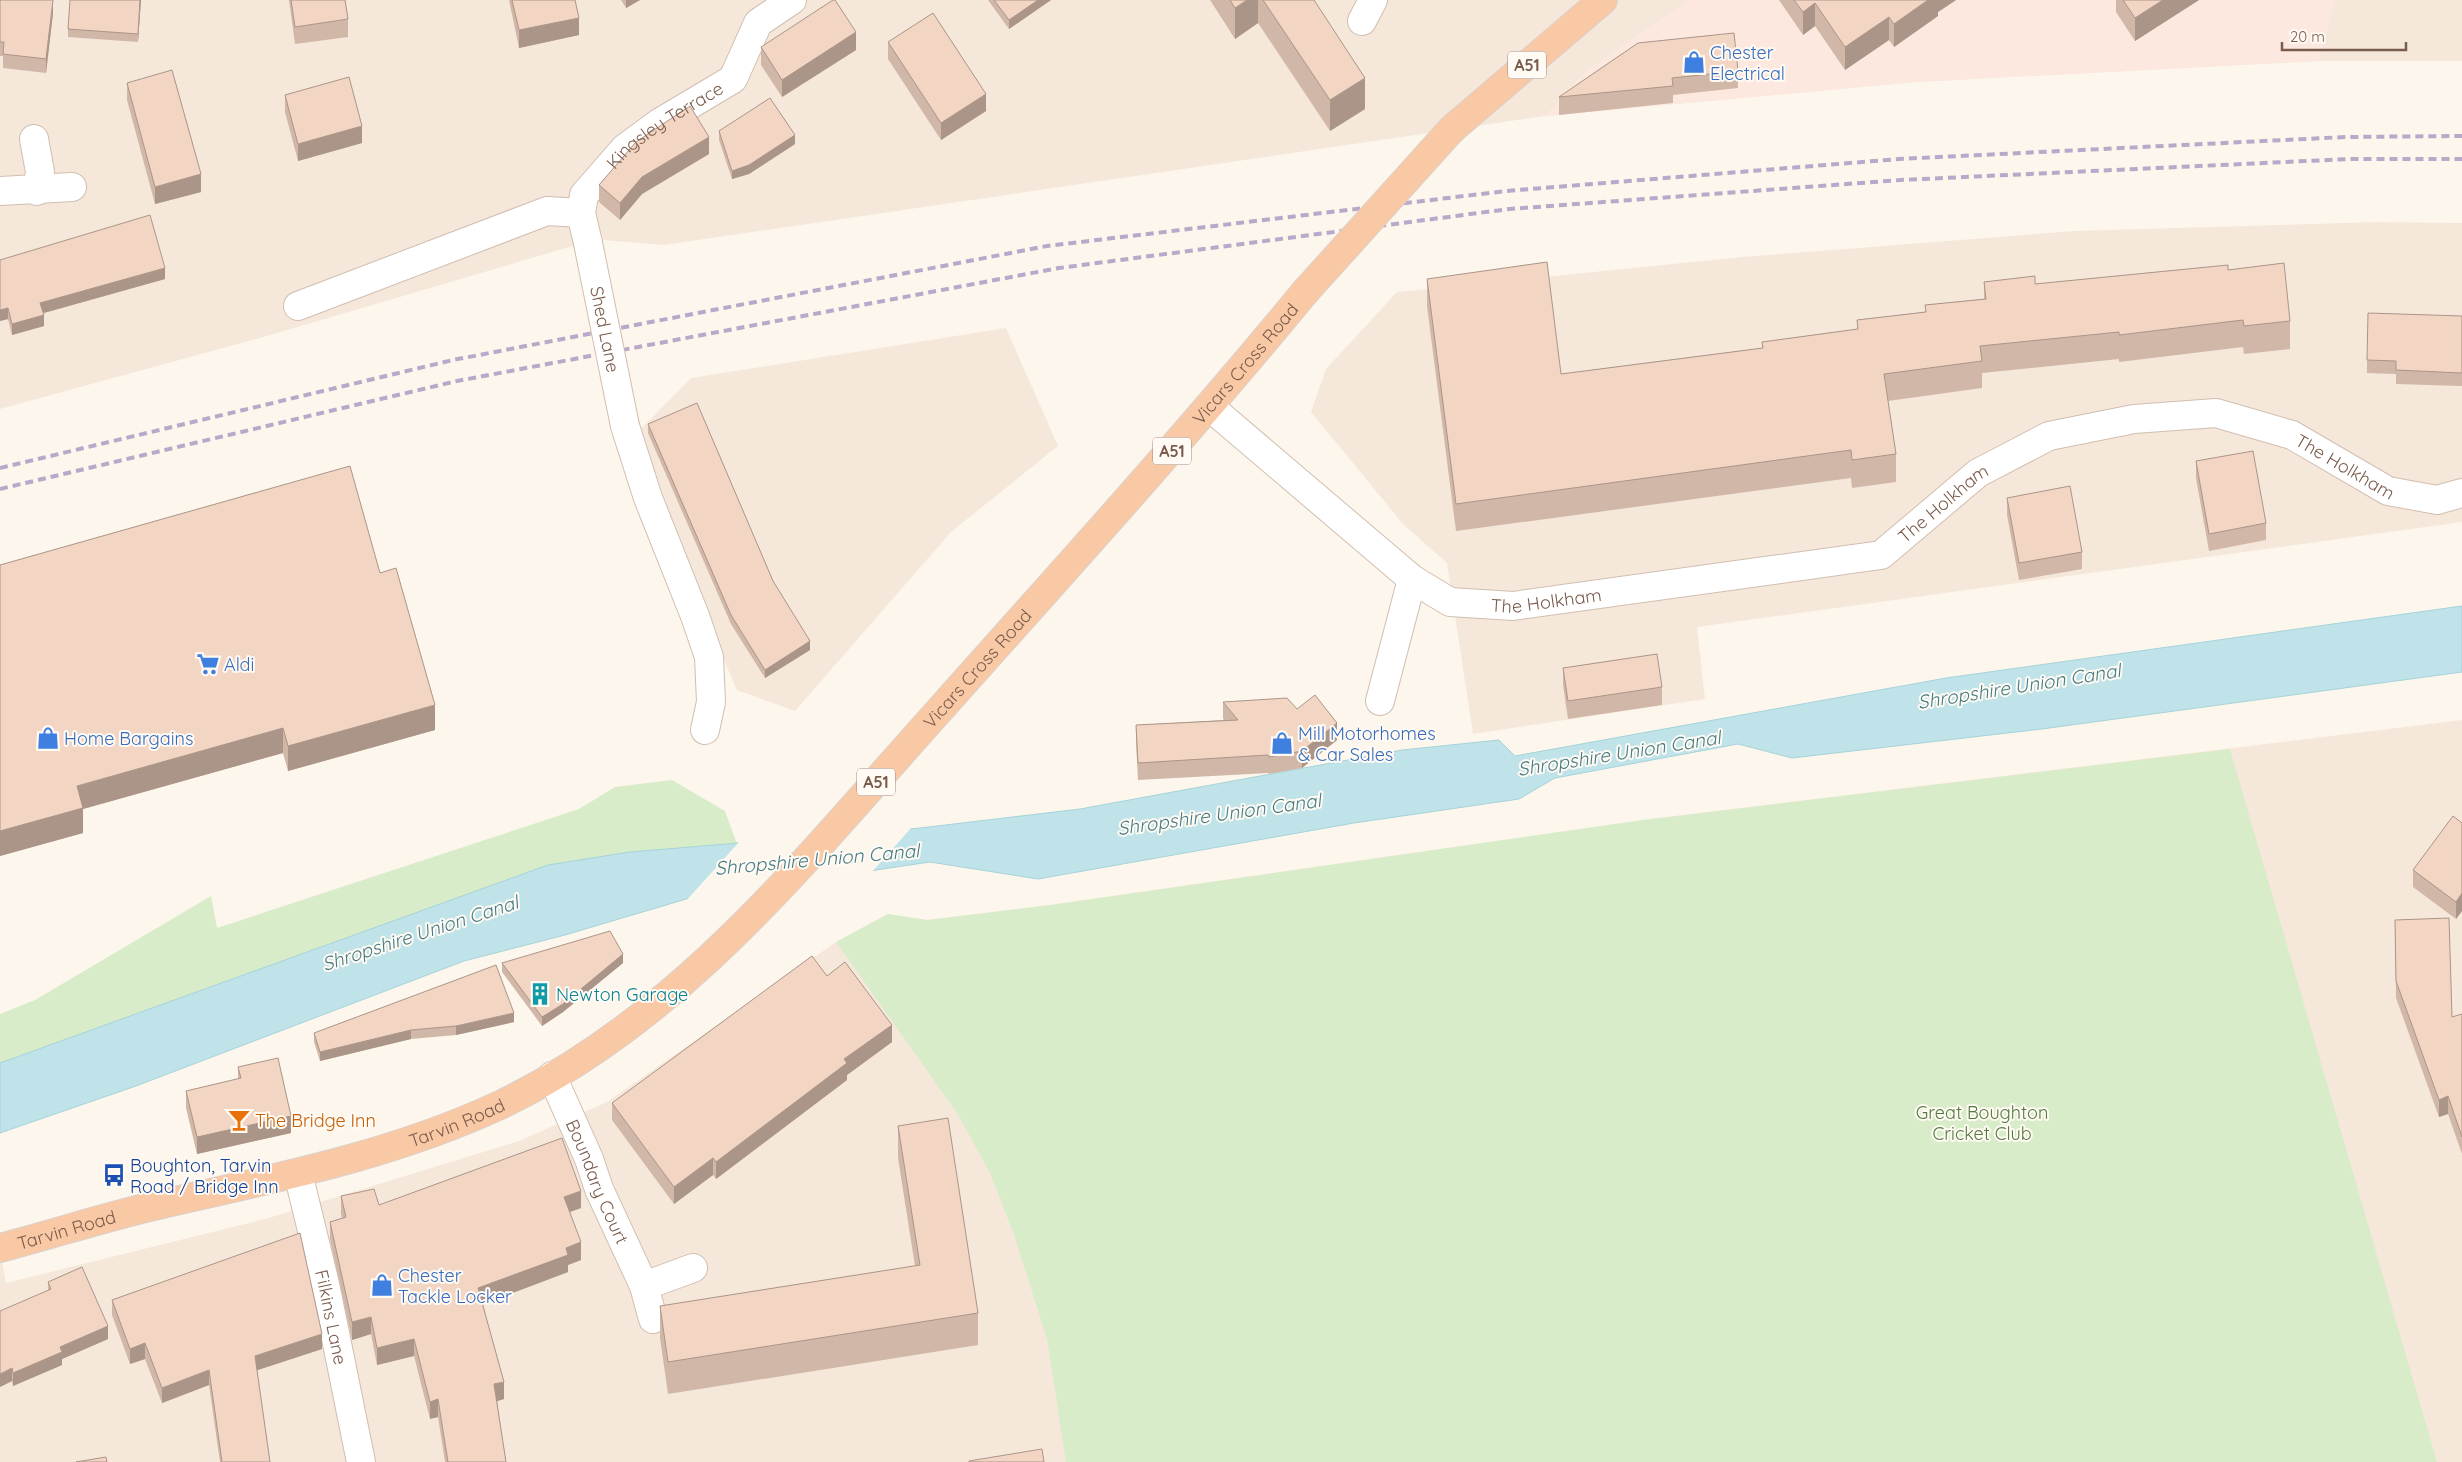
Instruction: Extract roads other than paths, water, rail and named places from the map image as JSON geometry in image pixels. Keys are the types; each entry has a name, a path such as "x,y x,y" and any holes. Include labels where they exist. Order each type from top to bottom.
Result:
{"highway":[{"name":"Vicars Cross Road","path":"827,836 1210,407 1305,292 1452,129 1603,0"},
{"name":"Tarvin Road","path":"0,1248 156,1205 298,1173 400,1144 499,1105 552,1076 612,1037 678,988 728,942 827,836"}],"street":[{"name":"Kingsley Terrace","path":"581,213 584,195 624,148 659,123 733,79 758,23 792,0"},
{"path":"34,139 40,172 37,191"},
{"path":"0,191 37,191 72,187"},
{"path":"298,306 547,211 581,213"},
{"name":"Shed Lane","path":"581,213 625,426 648,498 696,616 709,658 710,702 705,730"},
{"name":"The Holkham","path":"1210,407 1412,580 1450,602 1513,606 1881,555 1978,473 2050,436 2134,418 2216,413 2292,435 2388,491 2437,500 2462,493"},
{"path":"1380,701 1412,580"},
{"name":"Boundary Court","path":"552,1076 586,1152 599,1189 644,1286 653,1319"},
{"name":"Filkins Lane","path":"298,1173 325,1284 360,1462"},
{"path":"644,1286 693,1268"}],"water":[{"name":"Shropshire Union Canal","path":"2462,606 2462,672 2042,729 1792,758 1738,744 1555,778 1519,799 1354,823 1038,879 930,862 693,897 565,935 464,961 136,1086 0,1133 0,1063 548,865 630,852 920,828 1080,809 1402,750 1499,740 1515,756 1946,678"}],"railway":[{"path":"0,468 453,360 1047,246 1506,191 1899,159 2345,137 2462,136"},
{"path":"0,489 457,381 1059,268 1509,209 1901,180 2349,159 2462,159"}],"place":[{"name":"Chester Electrical","path":"1694,62"},
{"name":"Aldi","path":"208,664"},
{"name":"Home Bargains","path":"48,738"},
{"name":"Mill Motorhomes & Car Sales","path":"1282,743"},
{"name":"Newton Garage","path":"540,994"},
{"name":"The Bridge Inn","path":"239,1120"},
{"name":"Boughton, Tarvin Road / Bridge Inn","path":"114,1175"},
{"name":"Chester Tackle Locker","path":"382,1285"}],"park label":[{"name":"Great Boughton Cricket Club","path":"1982,1122"}]}
